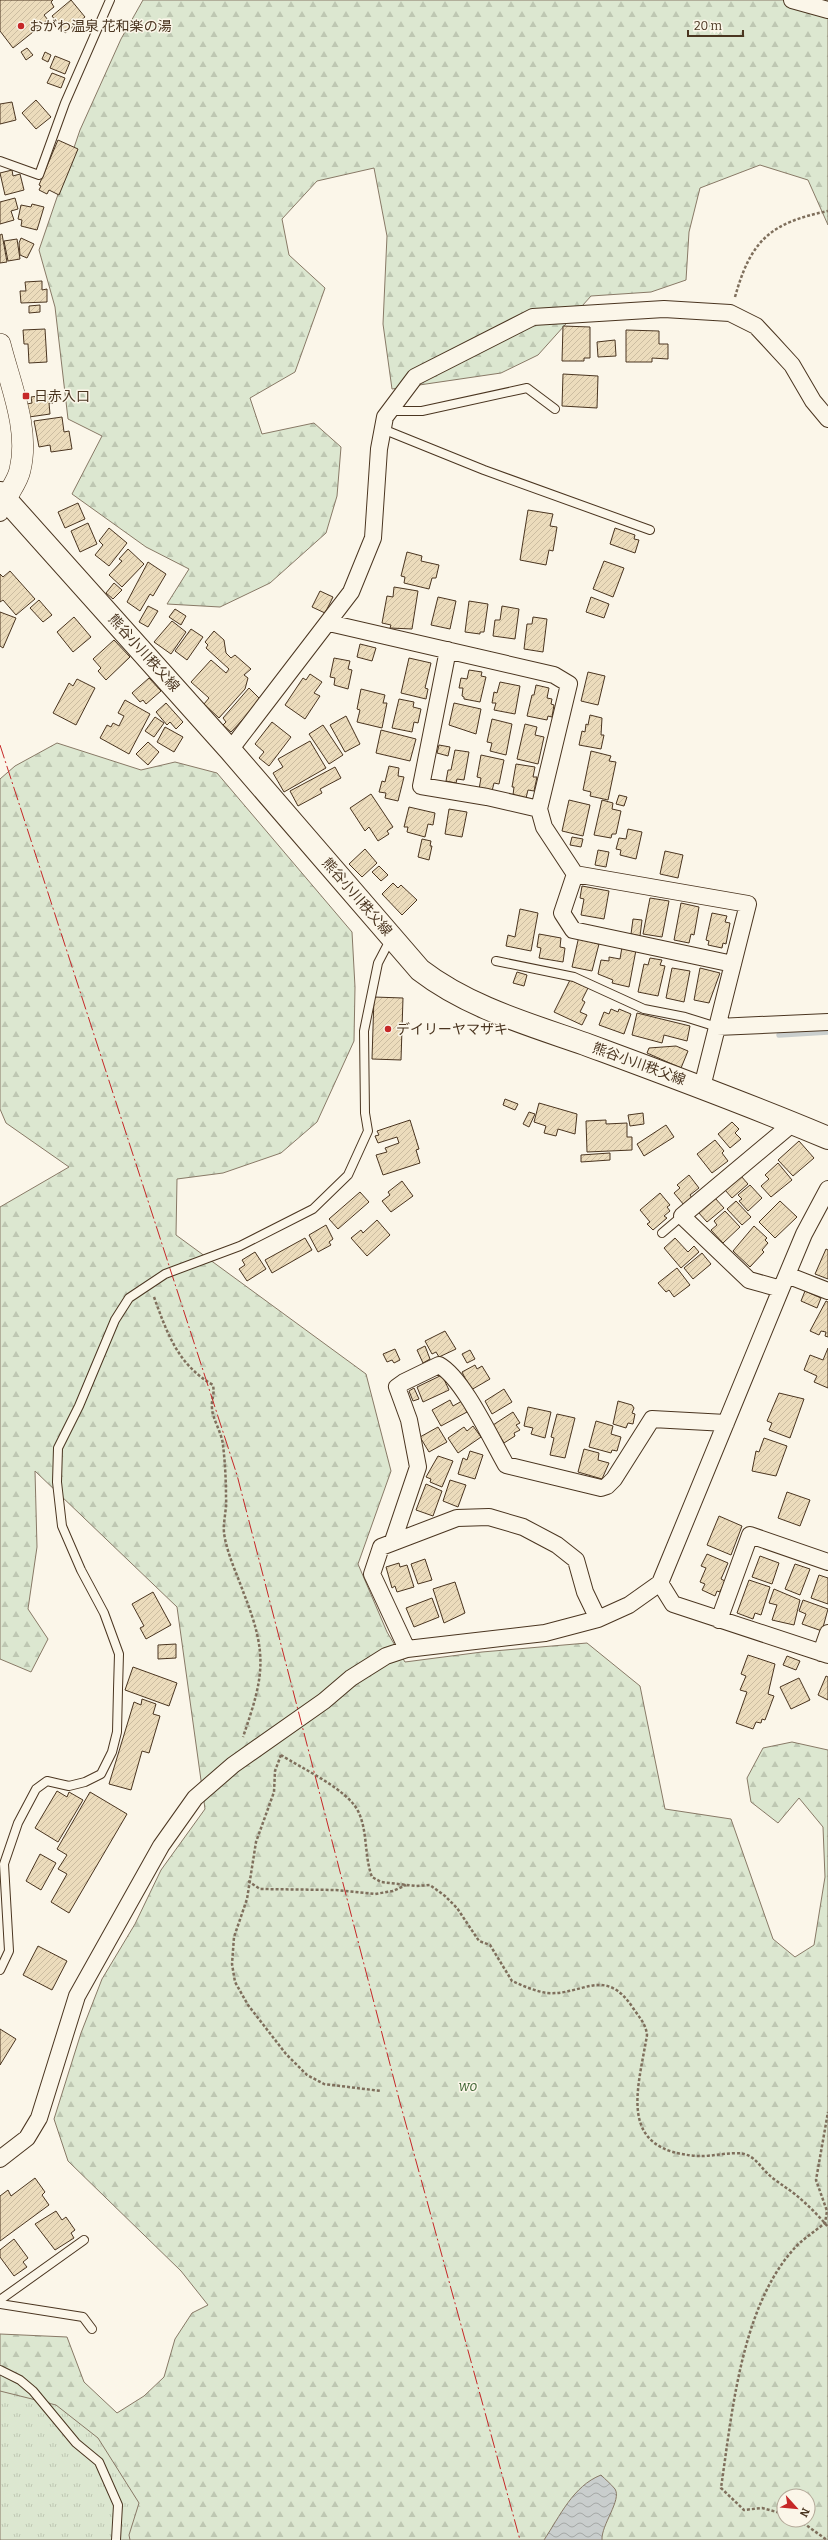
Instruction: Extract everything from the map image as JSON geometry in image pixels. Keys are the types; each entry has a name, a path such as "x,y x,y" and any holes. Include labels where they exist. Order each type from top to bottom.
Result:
{"main road":[{"name":"熊谷小川秩父線","path":"2,501 230,750 420,970 458,996 702,1087 828,1138"}],"street":[{"path":"792,0 828,10"},
{"path":"230,750 329,623 351,592 373,538 379,449 388,411 415,377 533,317 664,309 730,313 756,326 770,341 792,366 813,402 828,419"},
{"path":"0,344 21,425 24,446 20,472 2,501"},
{"path":"329,623 554,675 568,684 539,809 544,827 575,874 748,904 702,1087"},
{"path":"448,650 420,786 487,797 539,809"},
{"path":"575,874 562,913 573,930 733,964"},
{"path":"717,1027 828,1022"},
{"path":"793,1123 682,1216 749,1280 784,1282 828,1291"},
{"path":"0,2159 27,2138 39,2118 44,2095 77,1996 161,1846 196,1798 233,1765 324,1701 351,1678 386,1656 407,1649 545,1633 598,1619 629,1605 660,1583 804,1234 828,1189"},
{"path":"393,1541 418,1467 409,1420 397,1387 439,1365 448,1370 462,1388 506,1465 601,1488 608,1486 614,1479 652,1419 726,1423"},
{"path":"407,1649 372,1574 381,1547 393,1541 457,1518 489,1517 523,1527 557,1545 576,1560 585,1592 598,1619"},
{"path":"719,1620 750,1535 828,1562"},
{"path":"660,1583 673,1604 824,1654 828,1633"}],"lane":[{"path":"0,161 38,175 65,103 110,0"},
{"path":"388,411 422,411 527,388 555,409"},
{"path":"384,430 484,470 650,530"},
{"path":"0,1970 9,1951 4,1864 18,1823 36,1789 47,1781 69,1786 85,1782 101,1774 112,1752 117,1732 119,1654 104,1613 81,1570 62,1526 57,1482 58,1448 79,1406 115,1320 129,1298 149,1283 165,1274 240,1246 313,1209 348,1175 368,1131 365,1113 364,1031 378,963 392,937"},
{"path":"496,961 574,977 644,1009 685,1017 717,1027"},
{"path":"662,1232 682,1216"},
{"path":"0,2300 84,2240"},
{"path":"0,2304 83,2317 92,2329"},
{"path":"0,2370 20,2380 33,2391 76,2443 99,2462 118,2504 116,2540"}],"path":[{"path":"730,313 738,285 754,247 775,229 806,216 828,211"},
{"path":"149,1283 175,1350 196,1375 213,1385 215,1395 211,1409 220,1429 223,1444 226,1497 224,1533 229,1554 256,1625 261,1649 262,1667 252,1716 233,1765"},
{"path":"284,1751 280,1755 274,1771 274,1792 256,1842 248,1881 247,1899 234,1937 232,1964 236,1982 248,2005 286,2054 307,2075 324,2084 381,2091"},
{"path":"280,1755 343,1795 358,1810 365,1838 366,1862 372,1877 381,1882 430,1885 445,1896 457,1908 479,1941 490,1945 512,1981 547,1993 603,1984 616,1991 630,2003 646,2028 647,2035 637,2096 637,2118 642,2130 663,2147 683,2154 711,2156 742,2154 754,2159 767,2173 797,2196 828,2227"},
{"path":"248,1881 260,1889 336,1890 375,1894 393,1891 406,1884"},
{"path":"776,2512 762,2508 744,2510 721,2488 734,2406 759,2305 792,2250 825,2223 827,2211 816,2180 828,2112"},
{"path":"810,2528 827,2540"}],"green space":[{"path":"143,0 828,0 828,225 808,180 760,165 700,188 689,232 686,280 651,292 591,296 538,355 501,373 392,389 383,324 387,236 374,168 317,181 282,219 289,255 325,288 295,372 250,398 262,434 314,423 341,447 337,496 326,533 270,583 220,607 167,604 189,569 146,547 72,494 102,436 68,419 55,307 39,250 80,130 121,39"},
{"name":"wo","path":"57,743 141,770 175,762 217,773 352,932 355,987 354,1041 317,1122 281,1153 223,1173 177,1179 176,1235 366,1374 391,1471 358,1564 387,1632 405,1662 482,1652 587,1643 640,1686 665,1809 731,1819 773,1939 795,1957 814,1945 825,1877 823,1827 799,1798 778,1823 751,1802 747,1778 763,1748 792,1742 828,1750 828,2540 130,2540 129,2535 139,2503 98,2438 56,2405 0,2391 0,2334 67,2337 84,2382 117,2413 144,2396 164,2377 175,2339 192,2313 208,2305 181,2271 68,2161 54,2119 81,2033 102,1979 135,1924 161,1870 205,1809 177,1607 35,1471 37,1547 28,1609 48,1639 31,1672 0,1659 0,1207 69,1167 6,1123 0,1109 0,779 15,766"},
{"path":"0,2349 131,2435 196,2540 0,2540"}],"water":[{"path":"601,2475 615,2489 616,2494 616,2500 605,2527 602,2540 544,2540 575,2494 591,2480"}],"building":[{"name":"おがわ温泉 花和楽の湯","path":"0,0 53,0 51,2 54,7 44,15 48,20 13,48 0,31"},
{"path":"71,0 85,17 65,33 52,16"},
{"path":"27,48 33,55 26,60 21,52"},
{"path":"45,52 51,55 48,62 42,59"},
{"path":"55,56 70,62 65,74 50,68"},
{"path":"52,73 65,78 61,88 47,83"},
{"path":"36,100 51,117 36,129 22,113"},
{"path":"12,102 16,120 0,124 0,104"},
{"path":"58,140 78,149 59,195 49,190 47,194 39,190 41,186 39,185"},
{"path":"12,170 13,176 20,174 24,190 5,195 0,173"},
{"path":"15,198 18,209 11,211 14,220 0,224 0,202"},
{"path":"32,204 44,207 37,230 21,226 22,220 18,219 21,205 31,207"},
{"path":"2,234 7,262 0,263 0,235"},
{"path":"21,238 34,244 27,258 20,255 19,243"},
{"path":"17,239 20,259 8,261 4,241"},
{"path":"42,281 42,290 47,289 47,302 21,303 20,291 26,291 25,282"},
{"path":"40,305 40,312 29,313 29,306"},
{"path":"563,326 590,327 590,358 584,358 584,361 562,361"},
{"path":"45,329 47,362 29,363 28,344 24,344 23,330"},
{"path":"626,330 659,331 659,344 668,344 668,359 652,358 652,362 626,362"},
{"path":"615,340 616,356 598,357 597,342"},
{"path":"563,374 598,376 597,408 562,406"},
{"path":"52,394 53,403 49,403 50,414 29,417 27,404 32,403 31,397"},
{"path":"62,417 64,432 69,431 72,449 51,452 50,445 39,447 34,421"},
{"path":"78,503 85,519 65,528 58,512"},
{"path":"528,510 553,514 550,526 557,527 553,551 549,550 546,565 520,560"},
{"path":"88,523 97,544 80,552 71,531"},
{"path":"109,528 127,543 109,566 95,555 103,545 99,541"},
{"path":"615,528 635,535 634,539 639,540 635,553 610,544"},
{"path":"128,549 144,564 122,587 109,575 122,561 119,559"},
{"path":"407,552 422,556 421,561 439,565 436,578 432,578 429,589 404,583 405,577 401,576"},
{"path":"604,561 624,568 613,597 593,589"},
{"path":"148,562 166,574 153,596 150,594 140,611 127,602"},
{"path":"10,571 35,599 16,615 3,600 0,602 0,574 3,577"},
{"path":"114,583 122,590 113,599 106,593"},
{"path":"394,587 418,591 412,629 390,628 391,625 382,623 387,596 393,597"},
{"path":"320,591 333,597 325,613 312,607"},
{"path":"438,597 456,601 450,629 431,625"},
{"path":"591,597 609,604 604,618 586,612"},
{"path":"39,600 52,615 43,622 30,608"},
{"path":"469,601 488,604 484,632 480,632 480,634 465,632"},
{"path":"148,606 158,611 148,627 139,622"},
{"path":"502,606 519,609 515,639 493,636 495,620 500,620"},
{"path":"175,609 186,616 181,625 169,617"},
{"path":"0,612 16,618 3,648 0,646"},
{"path":"74,617 91,637 73,652 57,632"},
{"path":"533,617 547,619 543,652 524,649 527,624 532,624"},
{"path":"172,621 186,632 171,654 154,642"},
{"path":"191,629 203,637 187,660 175,651"},
{"path":"214,631 224,640 226,653 231,658 235,655 251,669 244,675 248,678 245,689 219,718 204,704 209,698 191,682 211,660 226,673 229,669 206,648 208,645 205,642"},
{"path":"114,640 130,657 106,680 98,671 101,668 93,659"},
{"path":"360,644 376,648 372,661 357,657"},
{"path":"334,658 350,661 348,669 352,670 348,689 334,685 335,678 330,677"},
{"path":"409,658 431,663 425,688 428,689 426,699 401,693"},
{"path":"469,670 482,672 481,676 486,677 480,702 464,699 462,696 463,688 459,688 461,678 467,679"},
{"path":"588,672 605,676 598,705 581,701"},
{"path":"310,674 322,682 314,693 320,696 305,719 285,705 303,678 306,680"},
{"path":"149,678 161,691 146,704 143,700 140,702 132,693"},
{"path":"77,679 95,688 76,725 53,713 69,683 73,686"},
{"path":"500,682 520,686 515,714 494,710 496,703 492,703 494,692 497,693"},
{"path":"536,685 549,688 547,698 552,699 551,704 554,705 552,717 548,716 547,720 527,716"},
{"path":"249,688 261,700 231,732 223,725 226,722 223,718"},
{"path":"361,689 385,695 383,703 387,703 382,728 357,722 360,710 357,709"},
{"path":"399,699 414,702 413,707 421,709 418,723 414,722 412,732 392,728"},
{"path":"125,700 150,714 129,754 100,738 107,725 111,727 113,723 119,726 124,716 118,713"},
{"path":"166,703 183,722 176,729 170,722 167,725 156,712"},
{"path":"454,703 481,709 476,734 449,725"},
{"path":"590,715 602,718 601,735 604,735 601,749 579,745 582,731 585,732 586,724 588,725"},
{"path":"346,716 360,744 345,752 330,725"},
{"path":"155,717 164,723 154,737 145,731"},
{"path":"492,719 512,724 506,755 490,751 492,743 487,742"},
{"path":"272,722 291,737 269,766 259,758 264,752 255,744"},
{"path":"525,724 537,727 535,735 544,737 538,764 517,759"},
{"path":"323,725 343,755 329,764 309,734"},
{"path":"165,727 183,737 174,752 157,742"},
{"path":"381,730 416,739 410,761 376,753"},
{"path":"310,741 326,768 284,792 273,773 283,767 278,759"},
{"path":"148,742 159,752 148,765 136,754"},
{"path":"439,745 450,747 448,756 437,753"},
{"path":"455,750 469,752 464,780 457,779 456,783 446,781 448,770 451,770"},
{"path":"591,751 611,756 609,761 616,762 608,800 590,796 591,792 583,790"},
{"path":"481,755 504,760 499,784 494,783 492,791 479,789 481,778 477,777"},
{"path":"516,764 535,767 533,777 537,777 534,791 528,790 526,798 513,795 514,787 512,787"},
{"path":"389,766 399,768 398,776 404,777 398,801 385,798 386,793 379,792 382,781 385,782"},
{"path":"335,767 341,778 320,789 322,793 298,806 290,791"},
{"path":"371,794 393,827 387,831 389,834 378,841 369,827 365,831 350,808"},
{"path":"619,795 627,797 624,806 616,804"},
{"path":"569,800 590,805 583,836 562,831"},
{"path":"602,800 613,803 612,809 621,811 616,834 612,834 611,838 594,835"},
{"path":"409,807 435,813 433,825 428,824 425,837 407,832 408,827 404,827"},
{"path":"449,809 467,812 462,837 445,834"},
{"path":"628,829 642,832 636,859 620,855 621,850 616,849 619,838 626,839"},
{"path":"572,837 583,839 581,847 570,845"},
{"path":"422,839 431,841 430,846 432,846 429,860 418,857"},
{"path":"365,849 377,863 362,877 349,864"},
{"path":"598,850 609,852 606,867 595,865"},
{"path":"665,851 683,855 678,878 660,874"},
{"path":"379,866 388,875 381,881 372,872"},
{"path":"393,883 398,888 401,885 417,900 402,915 382,894"},
{"path":"582,886 609,891 604,919 581,915 584,899 580,898"},
{"path":"650,898 669,901 662,937 643,934"},
{"path":"681,903 699,907 694,935 691,934 689,943 674,940"},
{"path":"520,909 538,913 531,951 506,946 508,935 515,937"},
{"path":"712,913 727,916 725,922 730,923 726,944 723,943 722,948 708,945 709,941 706,940"},
{"path":"633,919 642,920 640,936 631,934"},
{"path":"539,934 561,938 560,947 565,948 563,962 539,958 541,948 537,947"},
{"path":"579,936 594,939 594,943 599,944 592,971 572,967"},
{"path":"622,947 636,950 629,987 612,983 613,980 598,974 601,960 609,961 609,957 620,959"},
{"path":"650,958 662,960 660,965 665,966 658,996 638,992 644,964 648,965"},
{"path":"672,968 690,971 684,1002 666,998"},
{"path":"700,968 720,973 709,1003 694,1000"},
{"path":"517,972 527,975 524,986 513,983"},
{"path":"570,980 588,988 582,1000 585,1002 580,1012 587,1015 582,1025 554,1012"},
{"name":"デイリーヤマザキ","path":"374,997 403,998 401,1060 372,1059"},
{"path":"611,1009 618,1012 619,1009 631,1014 624,1034 599,1025 604,1012 609,1014"},
{"path":"637,1013 690,1026 687,1041 664,1035 662,1043 632,1035"},
{"path":"676,1046 688,1051 681,1068 647,1053 649,1048"},
{"path":"505,1099 518,1104 515,1110 503,1105"},
{"path":"539,1103 577,1114 575,1134 558,1129 556,1136 544,1133 546,1126 534,1122"},
{"path":"529,1112 535,1114 529,1127 523,1124"},
{"path":"643,1113 644,1124 630,1126 628,1115"},
{"path":"410,1120 419,1149 416,1150 420,1163 383,1175 376,1155 387,1152 385,1148 399,1143 397,1137 378,1143 375,1136 379,1135 377,1131"},
{"path":"606,1120 606,1124 627,1123 627,1137 632,1137 632,1150 587,1152 586,1121"},
{"path":"732,1122 739,1129 735,1133 741,1139 730,1148 718,1134"},
{"path":"666,1125 674,1137 644,1156 637,1144"},
{"path":"715,1140 724,1151 722,1153 728,1161 712,1173 697,1154"},
{"path":"799,1141 814,1158 793,1176 778,1160"},
{"path":"610,1153 610,1160 581,1162 581,1155"},
{"path":"778,1163 792,1180 771,1197 761,1186 769,1179 765,1175"},
{"path":"689,1175 699,1188 690,1195 692,1198 684,1205 674,1193 680,1188 677,1185"},
{"path":"741,1176 748,1184 732,1198 725,1190"},
{"path":"402,1181 413,1196 391,1212 382,1201 390,1195 388,1192"},
{"path":"750,1185 762,1198 748,1211 739,1201 742,1199 738,1195"},
{"path":"360,1192 369,1202 338,1229 329,1219"},
{"path":"660,1193 670,1205 667,1207 670,1211 664,1216 667,1218 653,1230 647,1224 650,1222 640,1210"},
{"path":"715,1198 724,1208 707,1222 698,1212"},
{"path":"736,1201 751,1217 742,1225 727,1209"},
{"path":"780,1201 797,1217 775,1238 759,1222"},
{"path":"725,1211 740,1227 723,1243 711,1230 717,1225 714,1221"},
{"path":"377,1220 390,1235 367,1256 351,1238 361,1230 363,1233"},
{"path":"326,1225 333,1239 329,1242 331,1245 318,1252 309,1235"},
{"path":"754,1226 767,1238 765,1240 768,1243 762,1250 764,1252 750,1267 733,1251"},
{"path":"305,1238 312,1250 272,1273 265,1260"},
{"path":"675,1238 688,1252 694,1246 699,1252 681,1268 664,1248"},
{"path":"826,1249 828,1250 828,1279 815,1274"},
{"path":"255,1252 266,1269 247,1281 239,1269 245,1265 242,1260"},
{"path":"702,1253 711,1264 693,1279 684,1268"},
{"path":"677,1268 690,1285 674,1297 669,1290 666,1292 658,1283"},
{"path":"805,1291 821,1298 817,1308 801,1301"},
{"path":"826,1301 828,1302 828,1337 825,1336 826,1332 821,1331 819,1335 810,1331"},
{"path":"445,1331 456,1349 439,1357 436,1352 432,1354 425,1341"},
{"path":"425,1346 430,1359 423,1363 417,1350"},
{"path":"828,1348 828,1388 814,1382 817,1376 804,1370 810,1355 823,1360"},
{"path":"395,1349 400,1360 394,1363 392,1360 387,1362 383,1354"},
{"path":"470,1350 475,1359 467,1363 462,1354"},
{"path":"475,1365 477,1369 482,1366 490,1379 471,1390 462,1372"},
{"path":"442,1375 449,1390 423,1402 417,1387"},
{"path":"414,1388 419,1399 413,1401 409,1391"},
{"path":"504,1389 512,1402 492,1414 485,1401"},
{"path":"779,1393 804,1399 790,1438 769,1430 772,1423 767,1421"},
{"path":"450,1400 453,1406 462,1401 467,1412 441,1426 432,1410"},
{"path":"618,1401 632,1405 634,1408 632,1413 635,1414 633,1424 628,1423 626,1428 613,1424"},
{"path":"528,1407 551,1412 545,1438 531,1434 533,1428 524,1426"},
{"path":"513,1412 520,1423 516,1425 520,1430 514,1433 515,1436 504,1443 493,1425"},
{"path":"557,1414 575,1418 565,1458 550,1455 554,1438 551,1437"},
{"path":"596,1421 613,1426 611,1434 621,1437 617,1451 612,1450 611,1453 589,1447"},
{"path":"473,1426 481,1437 458,1453 448,1438 464,1427 467,1431"},
{"path":"438,1427 447,1442 429,1452 420,1437"},
{"path":"764,1438 787,1446 776,1476 752,1471 756,1451 759,1452"},
{"path":"584,1449 599,1453 598,1460 609,1463 602,1479 578,1472"},
{"path":"470,1451 483,1455 475,1479 458,1474 463,1458 467,1460"},
{"path":"438,1456 453,1461 442,1487 430,1482 431,1479 426,1477"},
{"path":"450,1480 466,1485 458,1507 443,1501"},
{"path":"426,1484 442,1491 433,1516 416,1510"},
{"path":"787,1492 810,1500 800,1526 778,1518"},
{"path":"719,1516 742,1526 731,1555 707,1545"},
{"path":"707,1554 728,1563 721,1579 725,1581 720,1592 717,1591 715,1596 702,1590 705,1584 700,1582 706,1568 701,1566"},
{"path":"760,1556 779,1563 772,1584 752,1577"},
{"path":"425,1559 432,1580 418,1584 411,1564"},
{"path":"399,1563 400,1567 407,1565 414,1587 397,1592 395,1586 392,1588 386,1567"},
{"path":"795,1564 810,1569 800,1595 785,1589"},
{"path":"819,1575 828,1578 828,1604 811,1598"},
{"path":"749,1580 770,1587 761,1615 755,1613 753,1619 737,1613"},
{"path":"455,1582 465,1613 444,1623 433,1589"},
{"path":"774,1589 800,1600 794,1625 772,1620 777,1605 769,1603"},
{"path":"153,1592 171,1625 146,1639 140,1628 144,1626 132,1604"},
{"path":"432,1598 439,1617 414,1627 406,1608"},
{"path":"803,1600 828,1609 822,1631 802,1624 806,1614 799,1611"},
{"path":"176,1644 176,1658 158,1659 158,1645"},
{"path":"748,1655 775,1664 768,1694 774,1696 765,1720 762,1719 761,1723 756,1722 753,1729 736,1723 747,1692 740,1690 746,1676 741,1674"},
{"path":"787,1656 800,1661 796,1670 783,1665"},
{"path":"133,1667 177,1683 169,1706 125,1690"},
{"path":"826,1676 828,1677 828,1700 818,1695"},
{"path":"799,1678 810,1700 791,1709 780,1687"},
{"path":"142,1699 156,1704 153,1714 160,1716 149,1753 142,1751 131,1790 109,1784 134,1702 141,1705"},
{"path":"57,1791 67,1797 69,1792 83,1800 58,1842 35,1828"},
{"path":"90,1792 127,1814 69,1913 51,1902 67,1874 58,1869 67,1855 57,1849"},
{"path":"40,1854 56,1863 41,1890 26,1881"},
{"path":"38,1946 67,1961 52,1990 23,1975"},
{"path":"0,2029 16,2039 0,2065"},
{"path":"35,2178 45,2192 42,2195 49,2205 0,2241 0,2196 8,2190 11,2196"},
{"path":"56,2211 62,2220 66,2217 75,2230 71,2233 74,2238 55,2250 35,2224"},
{"path":"14,2239 28,2258 23,2262 27,2267 14,2276 0,2257 0,2250"}],"waterway":[{"path":"779,1035 828,1032"}],"power":[{"path":"0,745 237,1475 399,2099 520,2540"}],"place":[{"name":"おがわ温泉 花和楽の湯","path":"21,26"},
{"name":"日赤入口","path":"26,396"},
{"name":"デイリーヤマザキ","path":"388,1029"}]}
